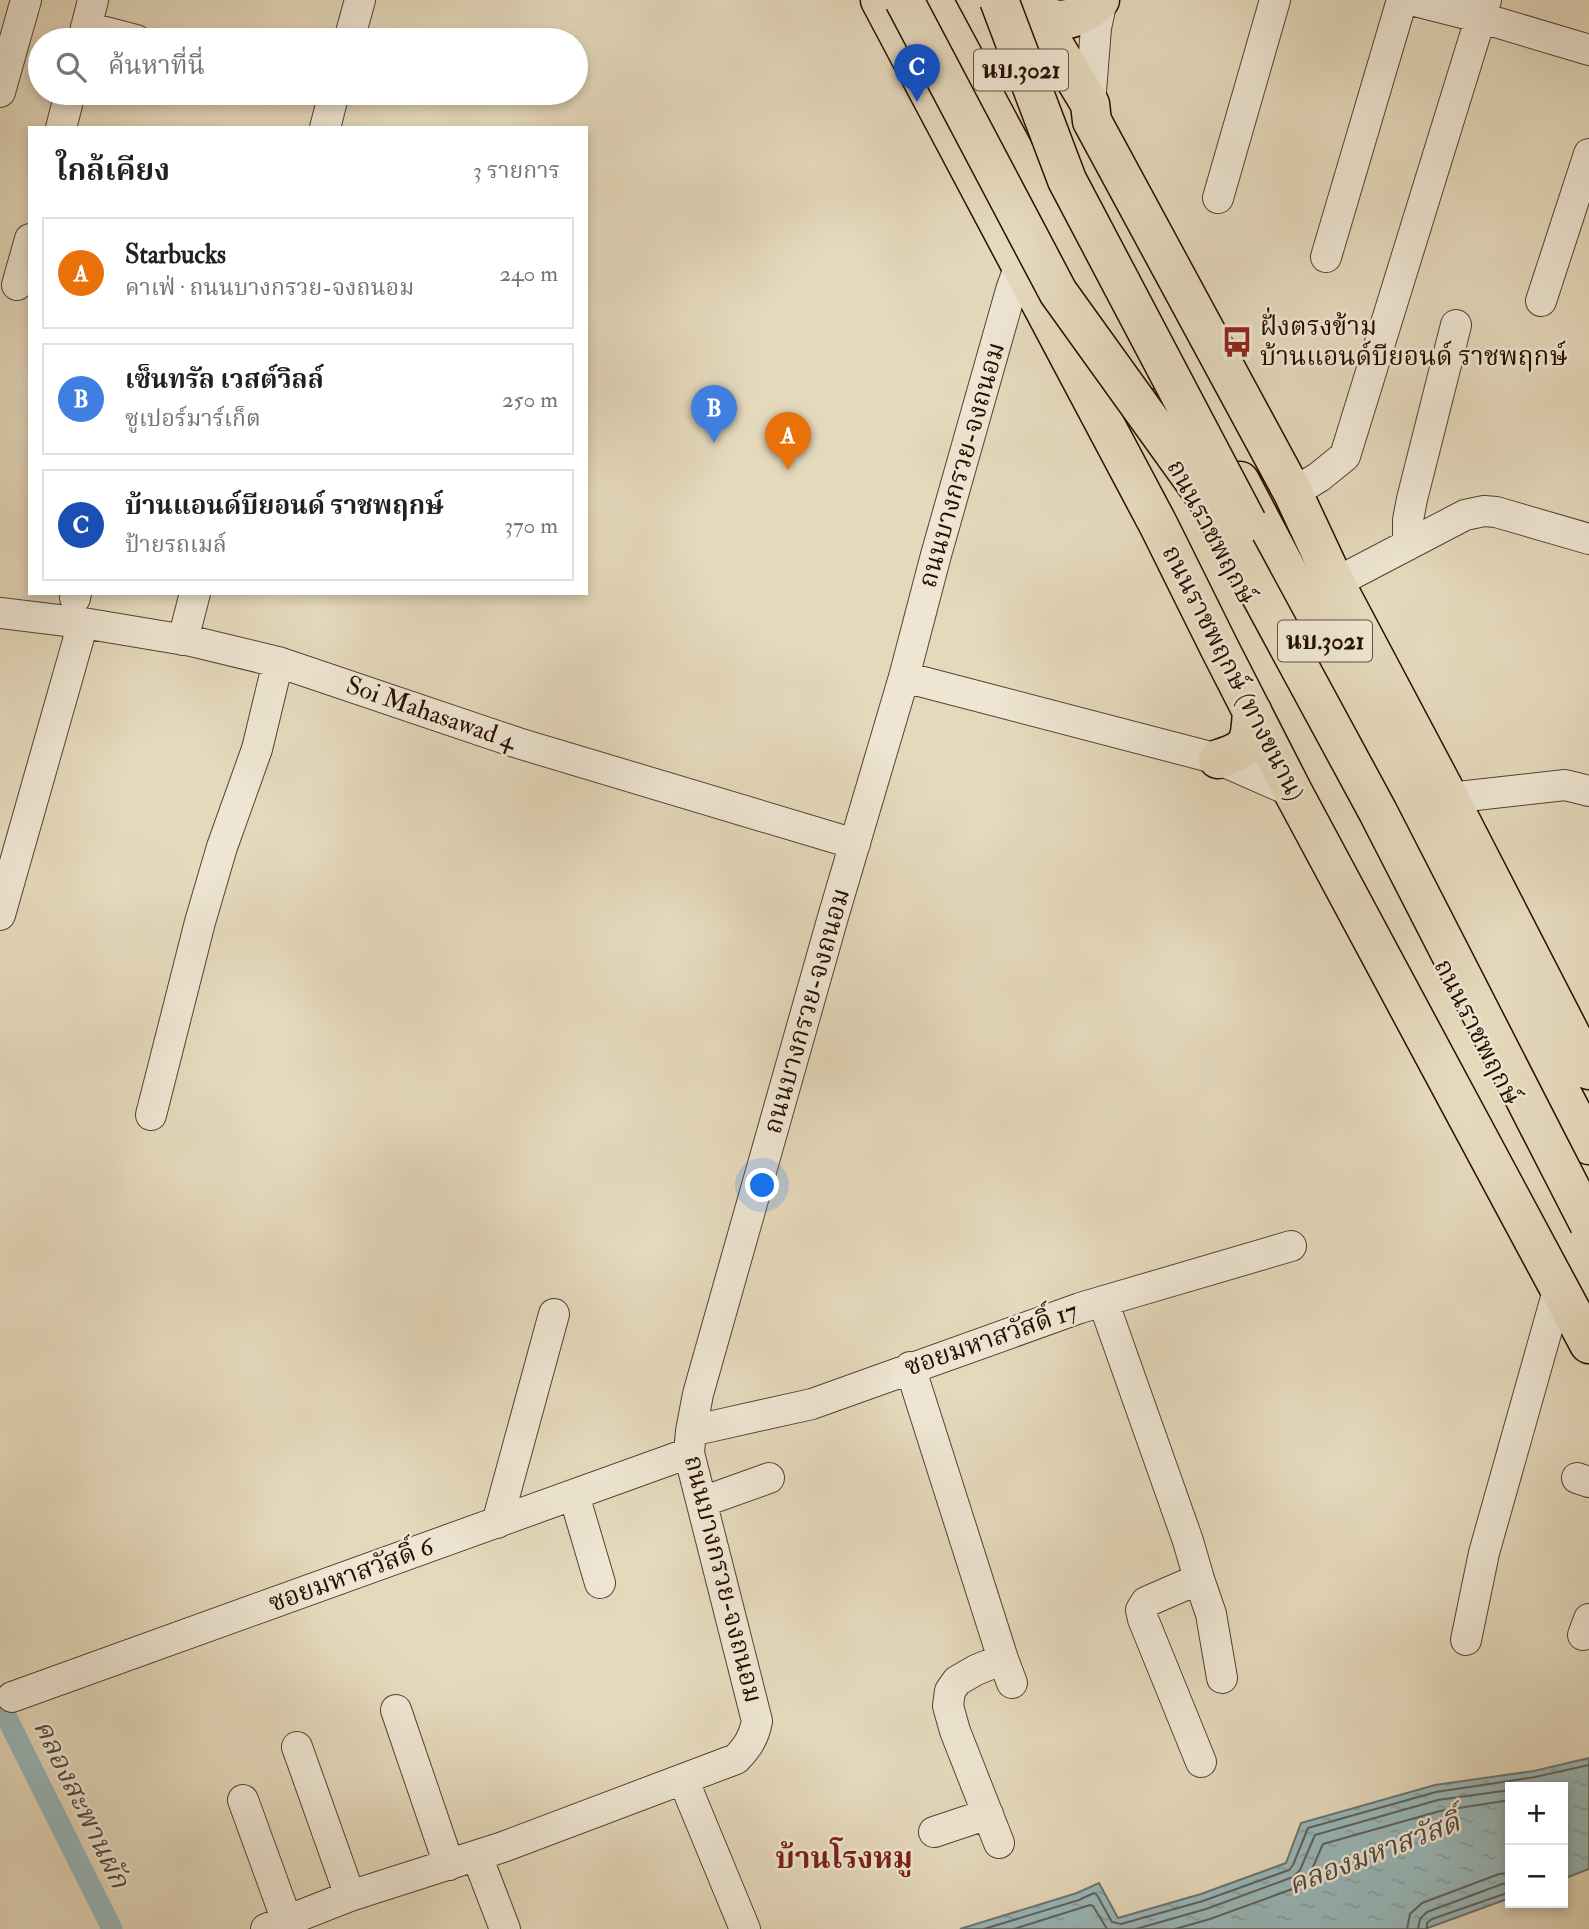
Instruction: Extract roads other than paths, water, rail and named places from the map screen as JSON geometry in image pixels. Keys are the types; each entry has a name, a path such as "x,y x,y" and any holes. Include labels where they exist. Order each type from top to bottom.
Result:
{"main road":[{"name":"ถนนราชพฤกษ์ (ทางขนาน)","path":"880,0 1159,526 1293,792 1589,1344"},
{"path":"905,0 1058,292 1214,509 1378,812 1589,1224"},
{"name":"ถนนราชพฤกษ์","path":"933,0 1101,312 1180,479 1398,879 1589,1248"},
{"name":"ถนนราชพฤกษ์","path":"985,0 1589,1145"},
{"path":"1018,2 1056,20 1067,19 1092,9 1101,0"},
{"path":"1018,2 1058,139"},
{"path":"1018,2 1068,180 1589,1169"},
{"name":"นบ.3021","path":"1018,2 1090,104"},
{"path":"1090,104 1093,121 1293,493 1335,583 1589,1070"},
{"path":"1069,356 1180,479"},
{"path":"1218,759 1238,753 1250,738 1252,711"}],"street":[{"path":"352,28 360,0"},
{"path":"1090,104 1101,0"},
{"path":"1218,198 1275,0"},
{"path":"1326,257 1402,0"},
{"path":"1411,0 1484,9 1589,50"},
{"path":"1293,493 1345,456 1484,9"},
{"path":"0,92 15,12"},
{"path":"62,126 67,105"},
{"path":"326,126 331,105"},
{"path":"1541,301 1589,154"},
{"path":"16,285 28,246"},
{"name":"ถนนบางกรวย-จงถนอม","path":"276,1925 350,1896 463,1861 736,1759 755,1734 757,1721 702,1502 690,1442 698,1394 1020,265"},
{"path":"1408,545 1408,520 1412,499 1456,325"},
{"path":"1335,583 1465,515 1484,511 1496,512 1589,539"},
{"path":"183,640 194,595"},
{"path":"0,915 78,605"},
{"name":"Soi Mahasawad 4","path":"0,612 78,605 183,640 278,663 518,743 855,844"},
{"path":"151,1115 200,922 222,847 257,750 278,663"},
{"path":"904,677 1218,759 1293,792"},
{"path":"1449,798 1565,785 1589,791"},
{"name":"ซอยมหาสวัสดิ์ 17","path":"690,1442 812,1404 1068,1312 1291,1246"},
{"path":"1466,1640 1485,1553 1559,1287"},
{"path":"1103,1301 1188,1541 1211,1614 1222,1678"},
{"path":"497,1523 554,1314"},
{"path":"910,1367 1007,1671 976,1670 957,1681 950,1691 948,1706 955,1731 999,1843"},
{"name":"ซอยมหาสวัสดิ์ 6","path":"12,1697 574,1495 690,1442"},
{"path":"702,1502 769,1478"},
{"path":"574,1495 600,1583"},
{"path":"1199,1579 1146,1602 1141,1610 1201,1762"},
{"path":"396,1710 463,1861 505,1929"},
{"path":"297,1748 350,1896"},
{"path":"682,1779 745,1929"},
{"path":"243,1800 276,1925"},
{"path":"933,1832 988,1814"}],"water":[{"name":"คลองมหาสวัสดิ์","path":"1589,1758 1589,1869 1568,1877 1568,1782 1505,1782 1505,1900 1425,1929 960,1929 1077,1893 1099,1883 1118,1918 1201,1894 1286,1863 1301,1823 1435,1785 1534,1771"}],"waterway":[{"name":"คลองสะพานผัก","path":"0,1704 112,1929"}],"place":[{"name":"บ้านแอนด์บียอนด์ ราชพฤกษ์","path":"917,102"},
{"name":"ฝั่งตรงข้าม บ้านแอนด์บียอนด์ ราชพฤกษ์","path":"1237,342"},
{"name":"เซ็นทรัล เวสต์วิลล์","path":"714,443"},
{"name":"Starbucks","path":"788,470"}],"district":[{"name":"บ้านโรงหมู","path":"844,1858"}]}
